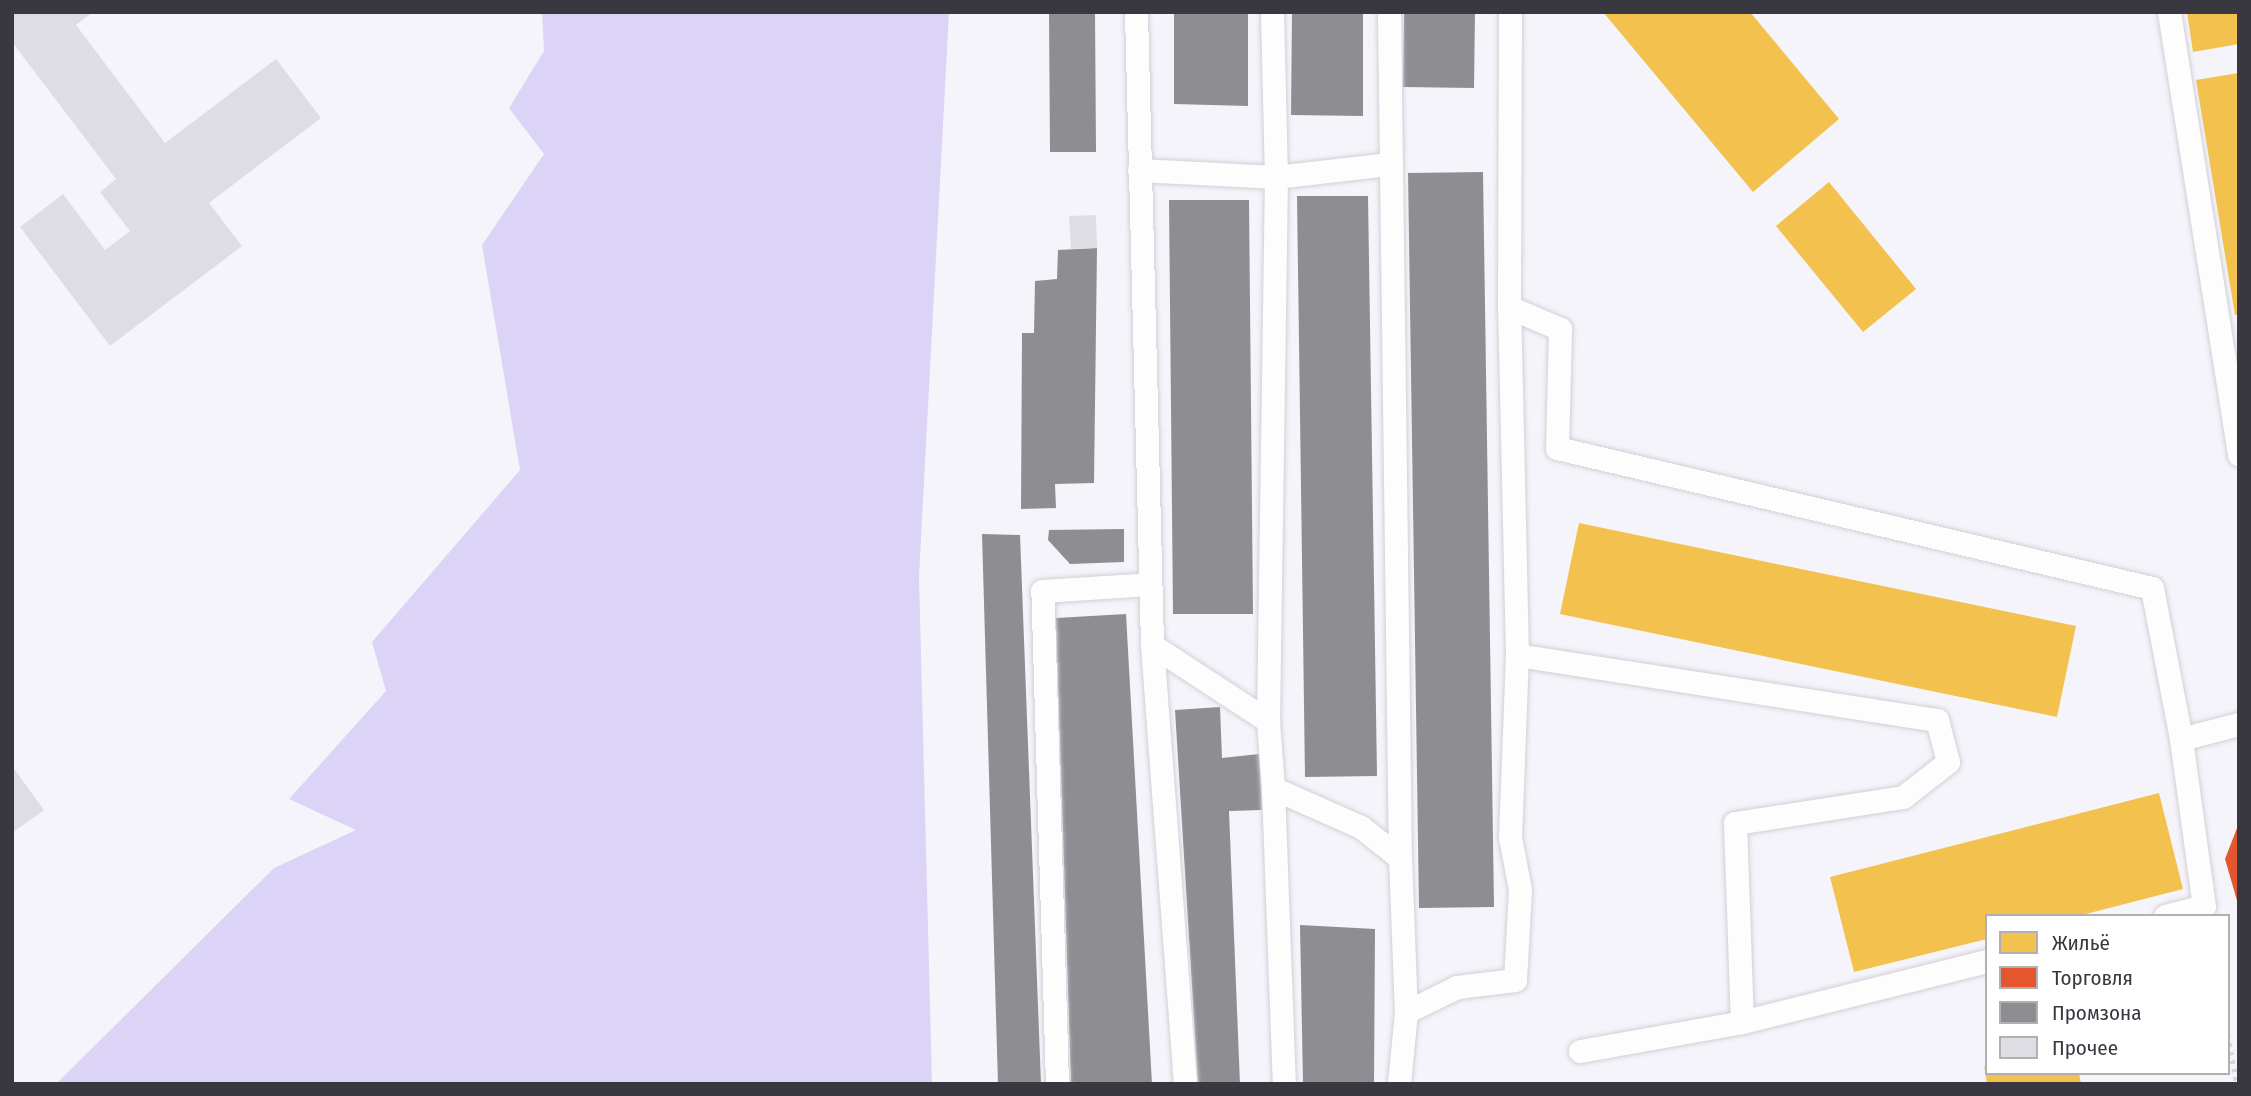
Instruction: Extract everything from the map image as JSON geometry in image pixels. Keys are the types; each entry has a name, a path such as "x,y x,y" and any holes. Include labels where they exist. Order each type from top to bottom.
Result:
{"lane":[{"path":"1136,12 1149,584 1185,1084"},
{"path":"1272,12 1276,177 1268,721 1284,1084"},
{"path":"1389,12 1400,858 1406,1012 1399,1084"},
{"path":"1406,1012 1457,987 1516,980 1520,890 1510,837 1517,656 1509,307 1510,12"},
{"path":"2169,12 2239,455"},
{"path":"1139,170 1276,177 1389,164"},
{"path":"1509,307 1560,329 1557,449 2152,588 2181,739 2204,906 2173,914"},
{"path":"1057,1084 1042,591 1149,584"},
{"path":"1152,645 1268,721"},
{"path":"1517,656 1937,719 1948,762 1903,797 1735,823 1742,1022"},
{"path":"2181,739 2239,724"},
{"path":"1273,788 1361,827 1400,858"},
{"path":"1580,1051 1742,1022 1985,961"}],"path":[{"path":"2230,1046 2237,1084"}],"shaded area":[{"path":"542,12 949,12 919,576 932,1084 56,1084 274,868 356,830 289,799 386,691 372,642 520,470 482,245 544,154 509,108 544,51"}],"building: Жильё":[{"path":"1603,12 1750,12 1839,119 1753,192"},
{"path":"2187,12 2239,12 2239,44 2193,52"},
{"path":"2239,73 2239,314 2235,315 2196,80"},
{"path":"1829,182 1916,289 1863,332 1776,226"},
{"path":"1579,523 2076,626 2057,717 1560,614"},
{"path":"2159,793 2183,889 2086,914 1985,914 1985,939 1854,972 1830,877"},
{"path":"1986,1075 2079,1075 2081,1084 1987,1084"}],"building: Торговля":[{"path":"2239,823 2239,903 2238,904 2225,859"}],"building: Промзона":[{"path":"1049,12 1095,12 1096,152 1050,152"},
{"path":"1174,12 1248,12 1248,106 1174,104"},
{"path":"1292,12 1363,12 1363,116 1291,115"},
{"path":"1404,12 1475,12 1474,88 1403,87"},
{"path":"1483,172 1494,907 1419,908 1408,173"},
{"path":"1297,196 1368,196 1377,776 1305,777"},
{"path":"1169,200 1249,200 1253,614 1173,614"},
{"path":"1097,248 1094,483 1055,484 1056,508 1021,509 1022,333 1034,333 1035,281 1057,279 1058,250"},
{"path":"1124,529 1124,562 1070,564 1048,540 1049,530"},
{"path":"982,534 1020,535 1041,1084 998,1084"},
{"path":"1126,614 1152,1084 1071,1084 1056,618"},
{"path":"1220,707 1222,758 1259,754 1262,810 1229,811 1240,1084 1198,1084 1175,710"},
{"path":"1300,925 1375,929 1374,1084 1303,1084"}],"building: Прочее":[{"path":"12,12 93,12 76,25 165,143 276,59 321,118 209,203 242,246 110,346 20,227 63,194 105,250 130,231 100,192 116,179 12,42"},
{"path":"1096,215 1097,248 1071,249 1069,216"},
{"path":"12,766 44,810 12,833"}]}
